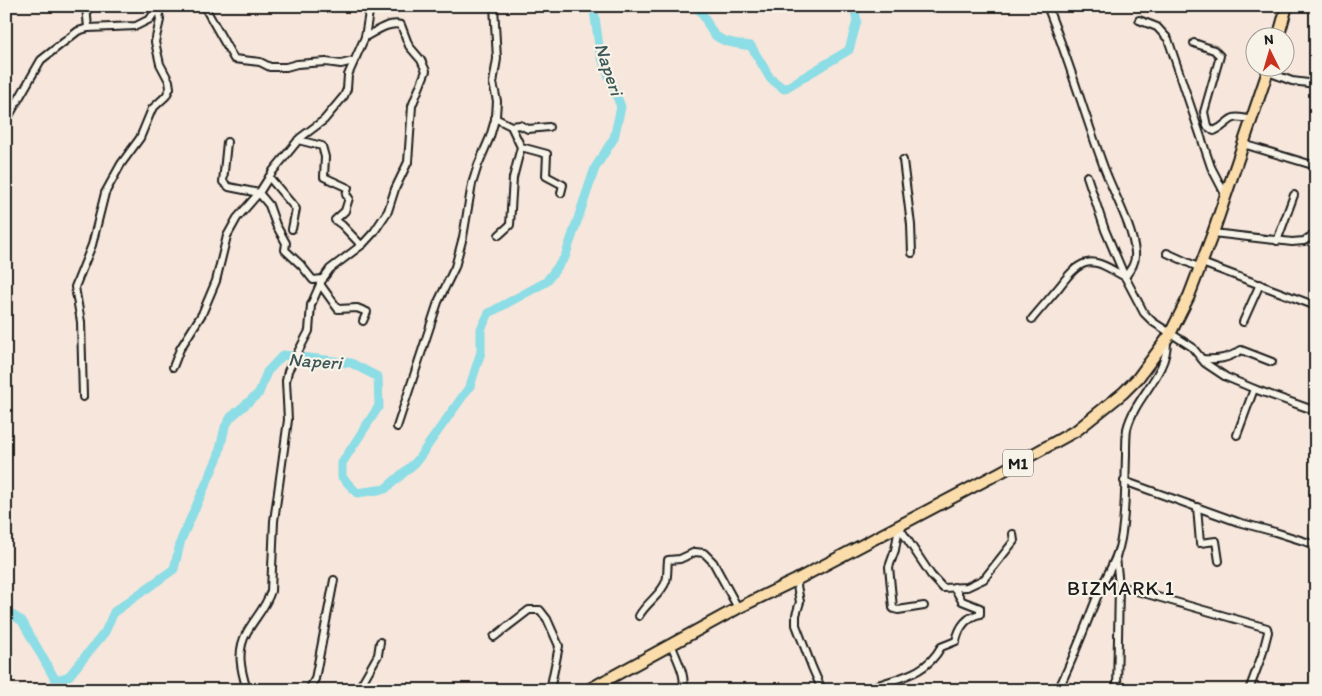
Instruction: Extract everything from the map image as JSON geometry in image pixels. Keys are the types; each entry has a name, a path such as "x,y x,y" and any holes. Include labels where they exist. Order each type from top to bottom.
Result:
{"highway":[{"path":"1281,28 1287,6"},
{"name":"M1","path":"588,690 672,646 738,608 899,527 1077,430 1123,393 1138,378 1169,336 1189,296 1213,233 1265,78"}],"street":[{"path":"86,6 88,28"},
{"path":"204,6 234,59 260,62 270,67 326,62 341,64 353,61"},
{"path":"173,367 180,349 202,314 216,281 219,264 230,229 298,140 324,120 344,96 347,89 348,75 365,37 370,6"},
{"path":"397,427 438,302 455,267 463,237 472,184 496,118 497,101 494,83 497,41 494,6"},
{"path":"1047,6 1073,74 1094,143 1119,202 1132,239 1133,267 1125,277"},
{"path":"6,121 41,60 78,31 88,28 136,26 150,19 158,7"},
{"path":"83,397 81,322 75,287 92,245 105,193 121,164 140,138 152,109 166,96 170,88 169,81 160,64 155,42 160,20 158,7"},
{"path":"1139,20 1157,27 1168,39 1210,164 1225,194"},
{"path":"247,690 243,678 240,654 247,631 268,599 271,591 274,521 288,420 286,381 290,367 310,331 311,305 330,269 361,246 374,232 388,211 395,189 408,162 412,106 426,71 424,64 409,46 401,25 391,24 365,37"},
{"path":"1194,42 1214,50 1220,56 1204,112 1207,126 1214,131 1231,117 1237,116 1252,120"},
{"path":"1284,78 1292,82 1316,84"},
{"path":"496,118 511,126 520,125 528,129 549,128"},
{"path":"499,235 510,225 513,178 521,147 511,126"},
{"path":"298,140 322,146 325,157 324,177 348,188 346,195 349,198 346,211 335,220 361,246"},
{"path":"227,142 223,182 229,187 259,193 269,205 276,225 286,243 285,250 313,280 322,282 338,309 357,308 367,312 363,321"},
{"path":"1243,144 1316,166"},
{"path":"521,147 547,154 546,176 563,185 561,193"},
{"path":"903,160 911,225 912,253"},
{"path":"269,176 296,209 292,229"},
{"path":"1087,176 1105,230 1125,277 1144,313 1169,336 1192,347 1205,363 1226,377 1316,411"},
{"path":"1278,241 1294,195"},
{"path":"1213,233 1278,241 1304,241 1316,233"},
{"path":"1167,253 1260,284 1316,306"},
{"path":"1032,319 1068,274 1081,264 1088,262 1099,264 1125,277"},
{"path":"1243,322 1260,284"},
{"path":"1058,690 1102,585 1116,557 1125,512 1124,481 1127,429 1133,412 1154,381 1162,364 1167,351 1169,336"},
{"path":"1202,359 1217,360 1233,356 1240,350 1272,362"},
{"path":"1236,435 1254,389"},
{"path":"1124,481 1238,522 1316,545"},
{"path":"1197,507 1200,543 1216,541 1219,561"},
{"path":"899,527 943,588 967,587 984,579 1014,541 1013,534"},
{"path":"899,527 895,550 889,567 894,610 924,606"},
{"path":"640,616 643,608 666,582 668,560 680,559 695,552 704,553 713,562 738,608"},
{"path":"1116,557 1119,586 1117,690"},
{"path":"309,690 315,680 334,580"},
{"path":"796,580 800,602 796,615 796,625 822,690"},
{"path":"1119,586 1266,628 1268,632 1262,655 1249,690"},
{"path":"870,688 915,673 934,658 941,647 956,641 958,631 970,617 980,614 980,608 962,601 954,588"},
{"path":"494,637 529,610 540,610 559,646 550,690"},
{"path":"358,690 378,655 380,642"},
{"path":"672,646 683,679 683,689"}],"waterway":[{"name":"Naperi","path":"6,611 22,621 56,681 69,676 105,632 114,612 174,569 181,540 218,457 225,427 231,417 259,393 267,372 283,355 351,363 378,377 379,406 342,463 342,477 357,493 385,489 416,462 470,386 481,352 481,329 489,313 546,282 565,257 595,168 614,138 621,107 600,53 594,10 598,6"},
{"name":"Naperi","path":"695,6 716,36 730,42 751,46 770,78 784,89 849,50 857,21 854,6"}],"district":[{"name":"BIZMARK 1","path":"1121,588"}]}
